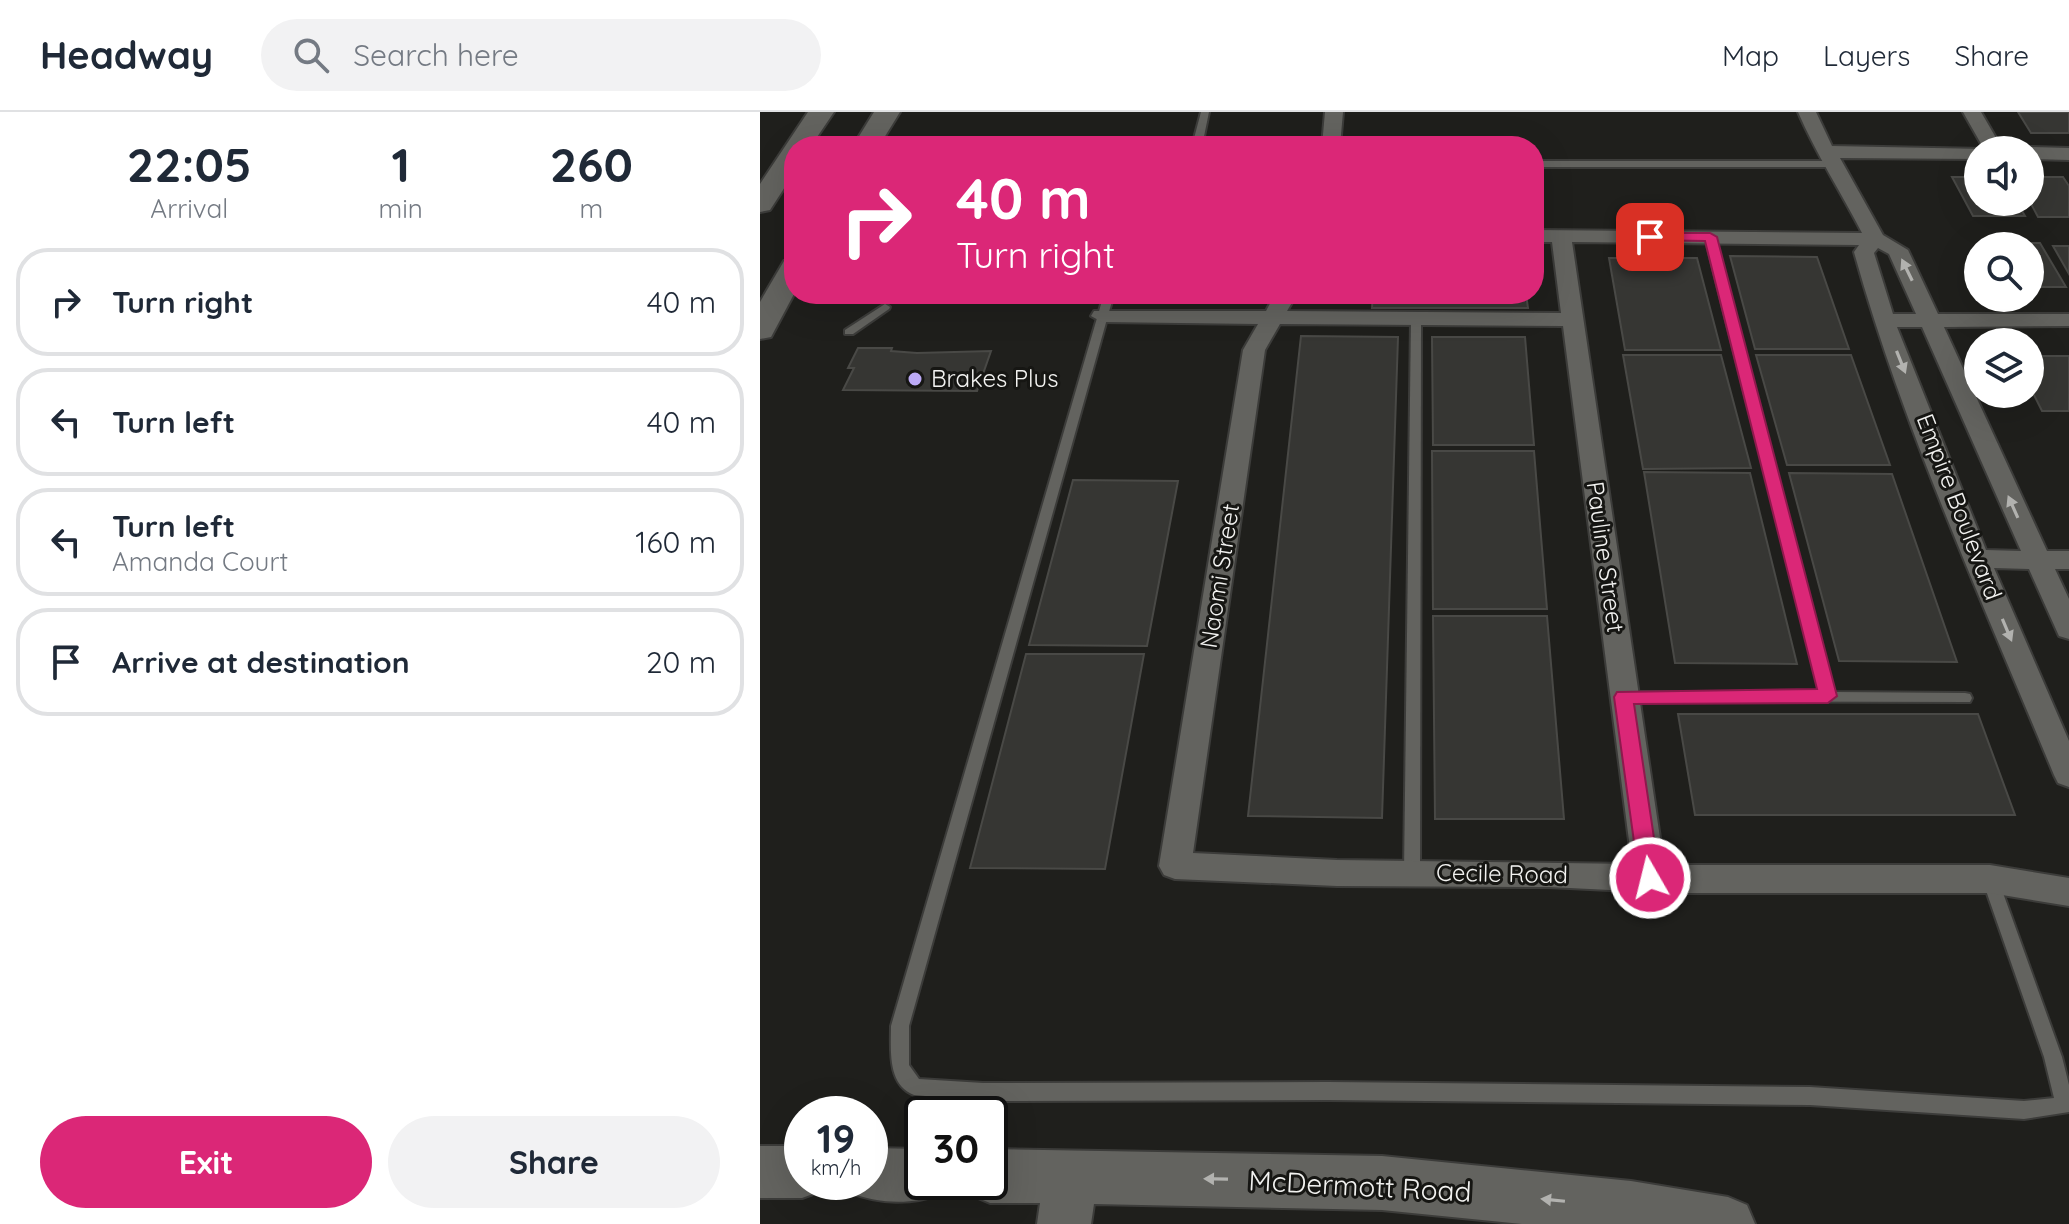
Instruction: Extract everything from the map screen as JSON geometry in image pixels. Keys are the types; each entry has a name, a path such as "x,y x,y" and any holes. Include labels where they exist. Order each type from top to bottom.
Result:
{"main road":[{"path":"805,136 821,112"},
{"path":"872,136 887,112"},
{"path":"760,204 784,168"},
{"path":"760,330 784,286"},
{"path":"760,1172 784,1172"},
{"name":"McDermott Road","path":"1008,1182 1068,1201 1382,1183 1629,1216 1728,1224"}],"street":[{"path":"1332,136 1334,112"},
{"name":"Empire Boulevard","path":"1807,112 1875,239 1898,250 2069,629"},
{"path":"1972,112 1986,136"},
{"path":"1830,158 1964,153"},
{"path":"2044,153 2069,154"},
{"path":"1544,236 1875,239"},
{"name":"Pauline Street","path":"1561,236 1650,878"},
{"name":"Empire Boulevard","path":"1875,239 1864,252 1884,321 1977,559 2069,775"},
{"name":"Naomi Street","path":"1175,866 1254,350 1279,304"},
{"path":"1102,316 1573,320"},
{"path":"1884,321 2069,320"},
{"path":"1977,559 2069,560"},
{"name":"Cecile Road","path":"1175,866 1650,878 1990,879 2069,892"}],"lane":[{"path":"1199,136 1205,112"},
{"path":"1544,164 1830,158"},
{"path":"1710,237 1828,696"},
{"path":"1106,304 900,1026 900,1067 914,1087 983,1092 1328,1091 1810,1096 2024,1110 2065,1105 2053,1057 1990,879"},
{"path":"849,332 885,307"},
{"path":"1412,873 1416,320"},
{"path":"1624,697 1965,698"}],"building":[{"path":"2018,112 2069,112 2069,133 2031,133"},
{"path":"1952,177 1964,177 1964,199"},
{"path":"2044,177 2063,177 2069,186 2069,217 2038,217 2044,216"},
{"path":"2053,246 2069,246 2069,274"},
{"path":"2044,250 2066,287 2044,287"},
{"path":"1730,256 1817,257 1849,349 1755,349"},
{"path":"1609,258 1697,258 1721,350 1625,350"},
{"path":"1372,304 1527,304 1528,308 1372,308"},
{"path":"1301,336 1398,337 1382,818 1248,816"},
{"path":"1432,337 1525,337 1534,445 1433,445"},
{"name":"Brakes Plus","path":"858,348 892,348 891,351 917,353 991,351 977,391 843,390 854,368 848,368"},
{"path":"1623,355 1721,355 1751,468 1643,469"},
{"path":"1756,355 1851,355 1890,465 1787,465"},
{"path":"2044,356 2069,356 2069,411 2042,411"},
{"path":"1432,451 1534,451 1547,609 1433,609"},
{"path":"1644,472 1750,473 1797,664 1675,663"},
{"path":"1789,473 1892,474 1957,662 1839,661"},
{"path":"1073,480 1178,481 1147,646 1029,645"},
{"path":"1433,616 1547,616 1564,819 1435,819"},
{"path":"1026,654 1144,654 1105,869 970,868"},
{"path":"1678,714 1978,714 2015,815 1695,815"}],"place":[{"name":"Brakes Plus","path":"915,379"}],"route":[{"path":"1650,237 1710,237 1828,696 1624,697 1650,878"}]}
